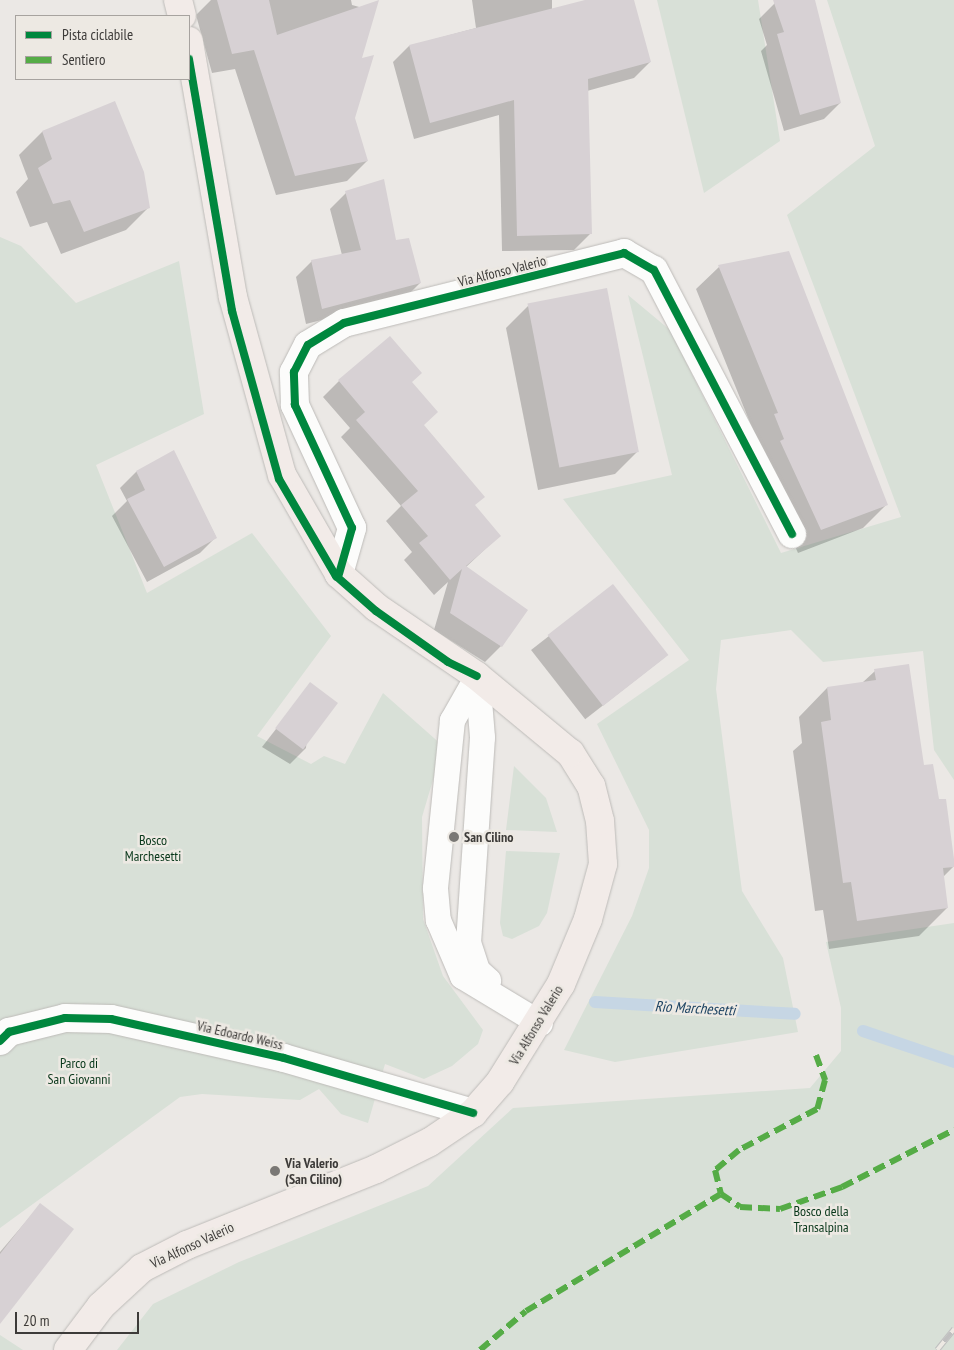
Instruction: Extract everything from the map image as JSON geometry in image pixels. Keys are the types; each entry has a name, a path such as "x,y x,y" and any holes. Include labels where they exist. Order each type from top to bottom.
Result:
{"main road":[{"path":"178,0 182,15"},
{"name":"Via Alfonso Valerio","path":"68,1350 101,1306 142,1268 187,1245 376,1169 430,1142 473,1112 500,1082 540,1023 588,920 603,864 600,821 591,786 570,752 477,676 376,607 339,574 282,475 248,362 190,46"}],"street":[{"name":"Via Alfonso Valerio","path":"339,574 352,528 295,405 294,372 308,345 344,323 624,253 654,270 792,534"},
{"name":"Via Edoardo Weiss","path":"0,1041 9,1032 65,1018 110,1019 284,1058 473,1112"}],"lane":[{"path":"477,676 452,720 435,888 438,920 462,976 540,1023"},
{"path":"477,676 482,737 471,863 470,954 477,970 540,1023"}],"green space":[{"path":"657,0 758,0 780,141 704,193"},
{"path":"827,0 954,0 954,780 934,750 923,651 823,662 791,630 721,640 716,689 742,891 783,958 798,1032 615,1062 564,1050 632,916 649,868 649,830 597,724 689,660 563,499 672,475 628,295 670,330 781,553 901,517 787,215 875,146"},
{"name":"Bosco Marchesetti","path":"0,237 21,246 76,303 179,261 204,414 96,465 147,593 252,533 331,636 257,736 311,764 324,756 345,764 383,693 443,746 422,817 423,919 443,976 483,1030 478,1044 452,1066 424,1079 385,1064 368,1123 341,1114 319,1089 300,1100 202,1094 180,1097 0,1228"},
{"path":"514,766 546,798 557,832 506,830"},
{"path":"506,851 560,853 547,913 539,926 512,939 503,936 500,923"},
{"name":"Bosco della Transalpina","path":"954,923 954,1350 117,1350 153,1304 239,1262 428,1186 513,1108 810,1088 841,1051 841,1008 826,942"},
{"path":"0,1335 23,1350 0,1350"}],"building":[{"path":"217,0 269,0 277,35 379,0 362,58 374,55 355,118 368,161 295,176 254,50 232,54"},
{"path":"585,0 634,0 651,62 588,79 592,234 517,236 514,100 430,123 409,45"},
{"path":"773,0 815,0 841,103 800,115 777,34 784,32"},
{"path":"115,101 144,172 150,208 84,232 70,200 53,204 38,168 52,159 42,131"},
{"path":"384,179 396,240 409,238 421,283 322,309 311,260 361,250 345,191"},
{"path":"789,251 888,505 821,530 780,441 784,439 774,414 778,413 718,265"},
{"path":"607,288 639,452 559,467 527,303"},
{"path":"390,336 422,373 412,382 438,412 424,425 485,497 475,505 501,536 466,566 528,610 502,647 450,613 462,569 450,580 419,543 428,536 401,505 418,491 356,420 365,412 338,380"},
{"path":"174,450 217,538 164,567 127,499 145,490 136,471"},
{"path":"613,584 668,655 603,706 548,635"},
{"path":"909,664 924,765 933,764 939,799 946,799 954,859 954,867 943,868 948,908 857,921 851,882 843,883 821,722 831,720 827,687 876,680 874,669"},
{"path":"310,682 338,703 303,749 275,728"},
{"path":"40,1203 74,1229 0,1324 0,1254"}],"waterway":[{"name":"Rio Marchesetti","path":"595,1002 795,1014"},
{"name":"Rio Marchesetti","path":"863,1031 954,1062"}],"railway":[{"path":"937,1350 954,1329"}],"marked path":[{"path":"816,1055 825,1080 817,1109 739,1150 715,1170 721,1194 740,1207 780,1209 842,1187 954,1130"},
{"path":"480,1350 526,1311 721,1194"}],"cycle path":[{"path":"190,65 232,311 279,479 336,576 376,611 448,662 477,676"},
{"path":"339,574 352,528 295,405 294,372 308,345 344,323 624,253 654,270 792,534"},
{"path":"0,1041 9,1032 65,1018 111,1019 284,1058 473,1113"}],"place":[{"name":"San Cilino","path":"454,837"},
{"name":"Via Valerio (San Cilino)","path":"275,1171"}],"park label":[{"name":"Parco di San Giovanni","path":"79,1072"}]}
